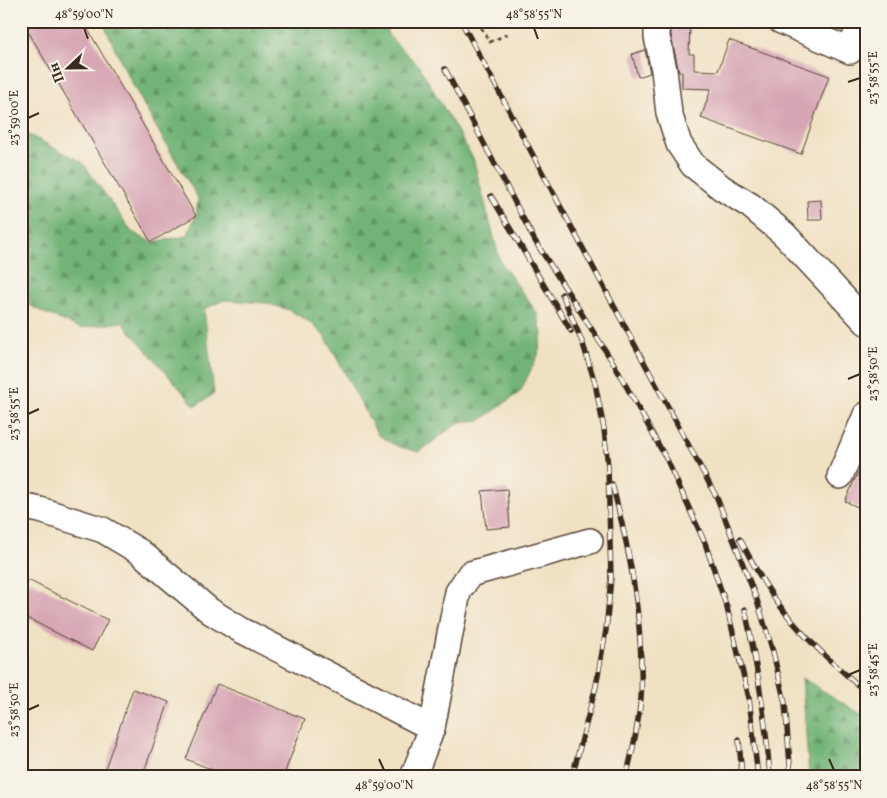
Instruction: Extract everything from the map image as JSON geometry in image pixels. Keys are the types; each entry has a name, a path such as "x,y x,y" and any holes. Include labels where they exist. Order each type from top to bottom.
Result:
{"lane":[{"path":"657,21 657,38 664,70 669,113 679,144 693,165 722,188 751,206 784,234 866,322"},
{"path":"781,21 850,51 861,21"},
{"path":"840,476 866,416"},
{"path":"21,506 48,512 103,530 140,552 210,611 240,630 432,728"},
{"path":"413,777 432,728 458,592 470,574 590,541"}],"path":[{"path":"477,21 490,42 510,33"}],"green space":[{"path":"103,21 385,21 388,35 419,66 473,158 500,261 537,313 542,334 538,355 520,392 481,420 459,422 419,452 397,446 378,435 326,338 310,322 289,310 266,303 224,300 204,309 214,394 195,406 122,322 80,328 40,311 21,300 21,110 23,132 82,162 132,232 151,242 187,236 196,216 198,198 135,89"},
{"path":"802,678 866,717 866,777 809,777"}],"building":[{"path":"22,21 83,21 196,216 151,242"},
{"path":"671,21 690,22 689,54 694,54 694,70 718,71 729,40 829,76 801,154 701,118 711,89 682,88 682,72 679,72 671,35"},
{"path":"645,50 650,73 638,77 632,54"},
{"path":"821,200 822,220 808,220 807,201"},
{"path":"866,456 866,511 845,501"},
{"path":"507,489 510,527 486,529 482,491"},
{"path":"28,580 108,620 92,651 21,615 21,594"},
{"path":"217,684 305,719 283,777 230,777 186,759"},
{"path":"133,689 169,702 142,777 102,777"}],"railway":[{"path":"461,21 717,498 757,600 773,652 785,703 791,777"},
{"path":"445,69 535,241 614,364 667,460 705,543 727,608 749,698 758,777"},
{"path":"491,196 571,331"},
{"path":"562,294 583,344 595,383 604,429 608,467 611,578 606,630 596,686 572,777"},
{"path":"612,484 636,595 640,641 641,698 635,738 626,777"},
{"path":"740,539 777,603 823,654 866,692"},
{"path":"745,609 760,692 770,777"},
{"path":"739,740 742,777"}]}
